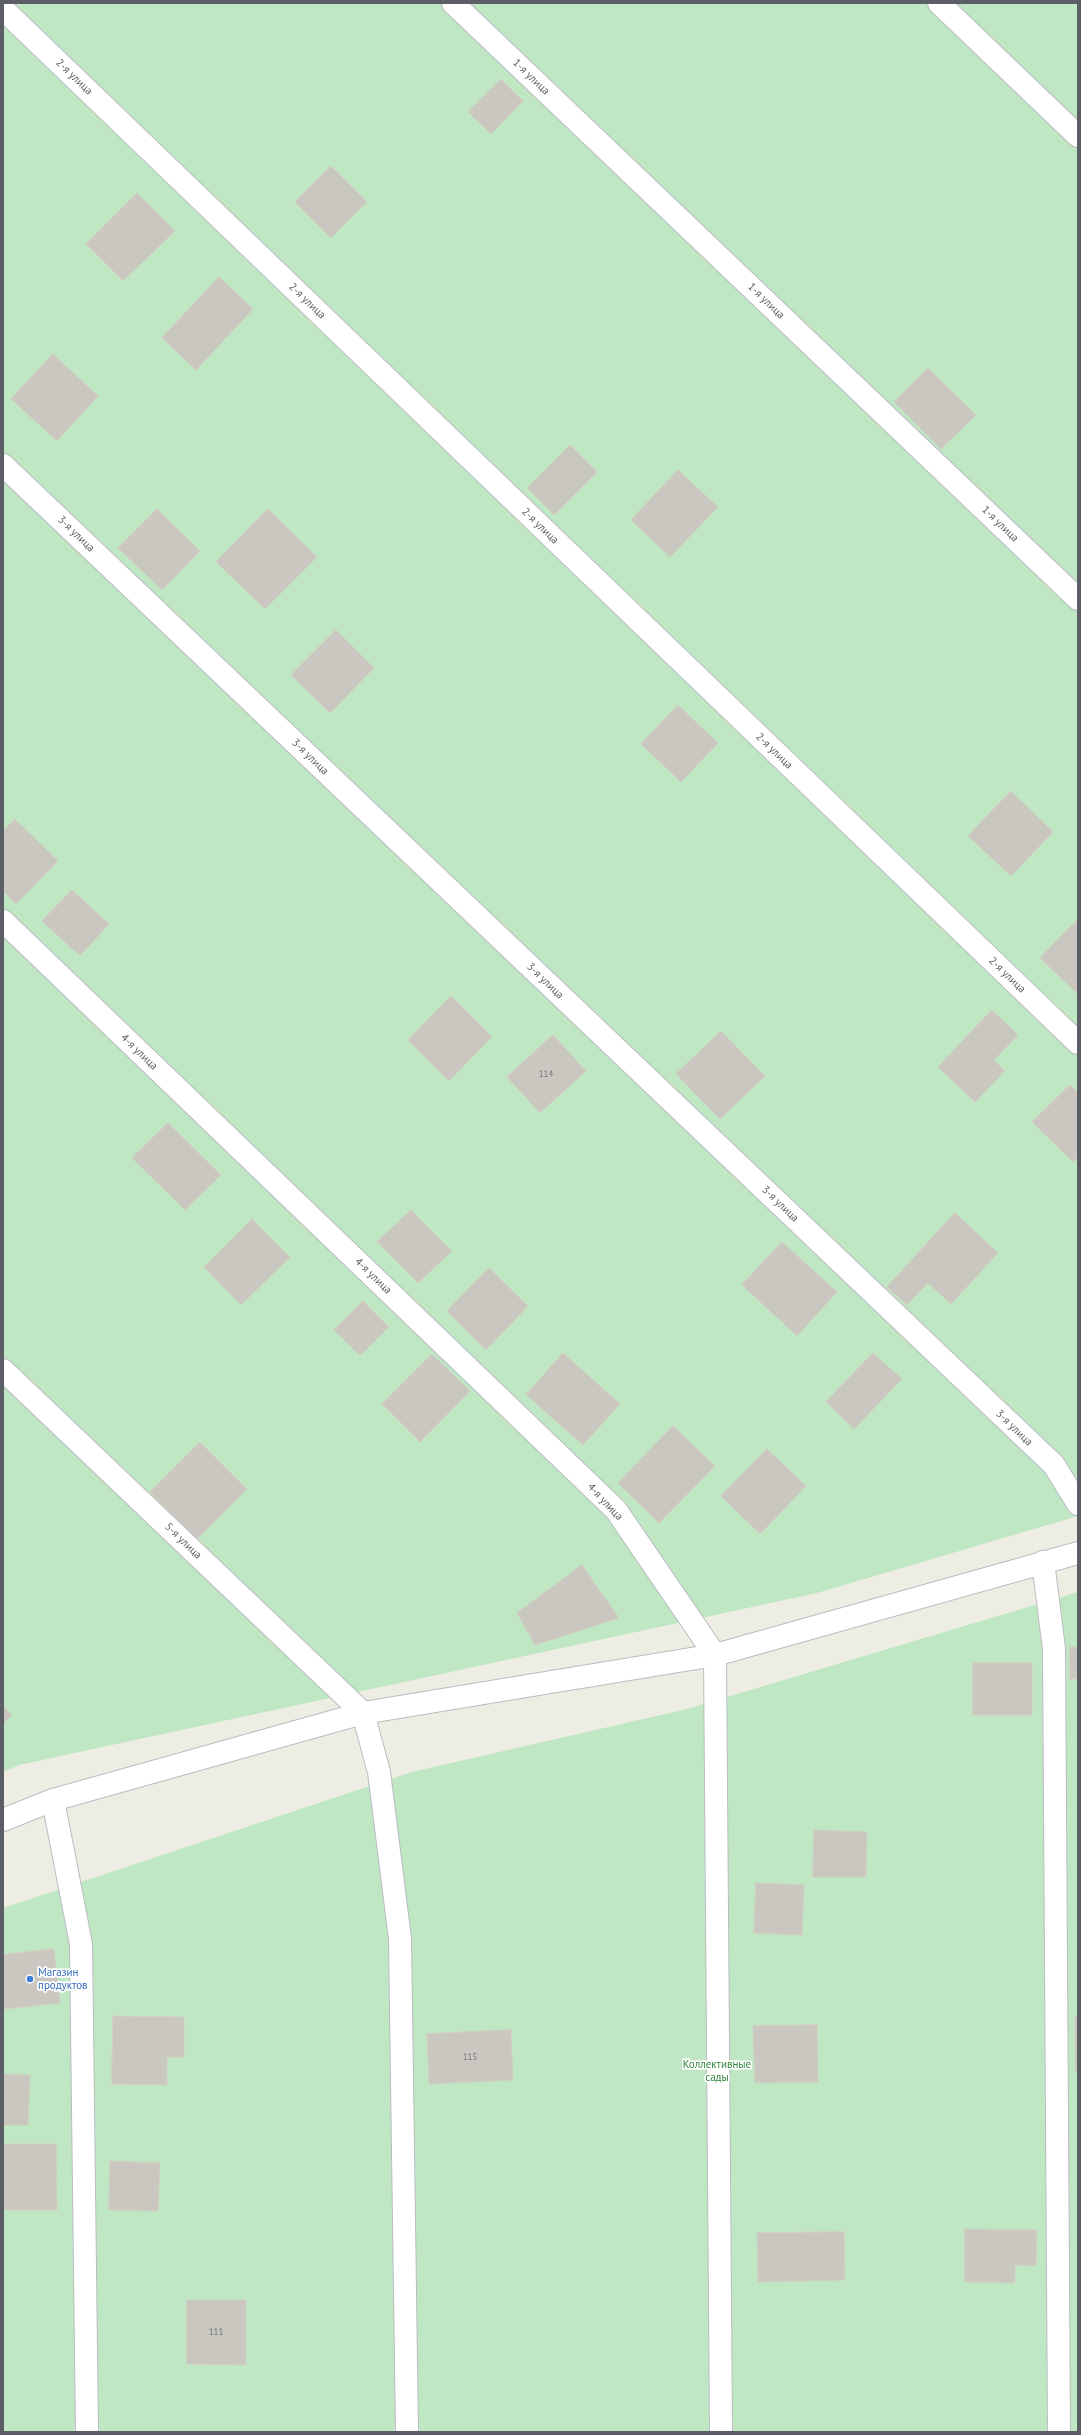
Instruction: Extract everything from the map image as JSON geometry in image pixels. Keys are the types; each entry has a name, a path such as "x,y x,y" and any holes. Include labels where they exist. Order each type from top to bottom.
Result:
{"street":[{"name":"1-я улица","path":"454,3 1078,599"},
{"path":"939,3 1078,136"},
{"name":"2-я улица","path":"3,8 1078,1043"},
{"name":"3-я улица","path":"3,464 1054,1465 1078,1504"},
{"name":"4-я улица","path":"3,921 616,1510 715,1655"},
{"name":"5-я улица","path":"3,1370 363,1713"},
{"path":"3,1820 53,1800 363,1713 715,1655 1078,1553"},
{"path":"1043,1562 1054,1649 1059,2432"},
{"path":"715,1655 721,2432"},
{"path":"363,1713 379,1772 400,1939 407,2432"},
{"path":"53,1800 81,1944 87,2432"}],"green space":[{"path":"3,3 1078,3 1078,1516 817,1593 19,1765 3,1772"},
{"name":"Коллективные сады","path":"1078,1592 1078,2432 3,2432 3,1908 412,1772 687,1709"}],"building":[{"path":"501,79 523,101 491,134 468,112"},
{"path":"331,166 367,202 331,238 295,202"},
{"path":"137,193 175,231 123,281 86,244"},
{"path":"219,277 253,309 196,370 162,338"},
{"path":"53,354 98,396 57,441 11,399"},
{"path":"928,368 976,415 941,449 894,402"},
{"path":"570,445 597,472 554,515 527,488"},
{"path":"678,470 718,507 670,557 631,520"},
{"path":"157,509 200,551 162,590 118,548"},
{"path":"268,509 317,557 265,609 216,562"},
{"path":"336,630 374,668 330,713 291,675"},
{"path":"678,705 718,743 681,782 641,744"},
{"path":"1011,791 1053,832 1011,876 968,836"},
{"path":"15,819 58,861 16,904 3,891 3,831"},
{"path":"72,890 109,924 80,956 42,921"},
{"path":"1078,919 1078,994 1040,958"},
{"path":"451,996 492,1037 449,1081 408,1040"},
{"path":"992,1010 1018,1035 994,1060 1005,1071 975,1102 938,1067"},
{"path":"721,1031 765,1076 720,1119 676,1074"},
{"path":"553,1035 586,1071 540,1113 507,1077"},
{"path":"1070,1085 1078,1093 1078,1157 1073,1162 1032,1122"},
{"path":"168,1123 221,1175 185,1210 132,1158"},
{"path":"411,1210 452,1251 418,1283 377,1242"},
{"path":"955,1213 998,1253 951,1304 928,1283 907,1305 887,1287"},
{"path":"252,1219 290,1257 241,1305 204,1267"},
{"path":"782,1242 837,1292 797,1336 742,1285"},
{"path":"489,1268 528,1306 486,1350 447,1311"},
{"path":"363,1301 389,1327 360,1356 334,1330"},
{"path":"563,1353 620,1404 583,1445 526,1395"},
{"path":"873,1353 902,1379 854,1429 826,1402"},
{"path":"432,1354 470,1391 420,1442 382,1404"},
{"path":"673,1426 715,1466 659,1523 618,1483"},
{"path":"200,1442 247,1489 197,1539 150,1492"},
{"path":"767,1449 806,1486 760,1534 721,1496"},
{"path":"582,1565 619,1618 535,1645 517,1613"},
{"path":"1070,1647 1078,1647 1078,1679 1070,1679"},
{"path":"973,1663 1032,1663 1032,1715 973,1715"},
{"path":"3,1706 12,1715 3,1724"},
{"path":"814,1830 867,1832 866,1877 813,1877"},
{"path":"756,1883 804,1885 802,1935 754,1933"},
{"name":"Магазин продуктов","path":"54,1949 60,2003 3,2009 3,1955"},
{"path":"113,2016 184,2017 184,2057 167,2057 167,2085 112,2084"},
{"path":"1075,2017 1078,2017 1078,2071 1076,2071"},
{"path":"817,2025 818,2082 755,2083 753,2026"},
{"path":"511,2030 513,2080 429,2084 427,2034"},
{"path":"3,2074 30,2075 28,2125 3,2125"},
{"path":"3,2144 56,2144 57,2210 3,2210"},
{"path":"110,2161 160,2163 158,2211 109,2210"},
{"path":"965,2229 1037,2230 1036,2266 1015,2265 1015,2283 965,2282"},
{"path":"844,2232 845,2280 758,2282 757,2233"},
{"path":"187,2300 246,2300 246,2365 187,2364"}],"place":[{"name":"Магазин продуктов","path":"30,1979"}]}
